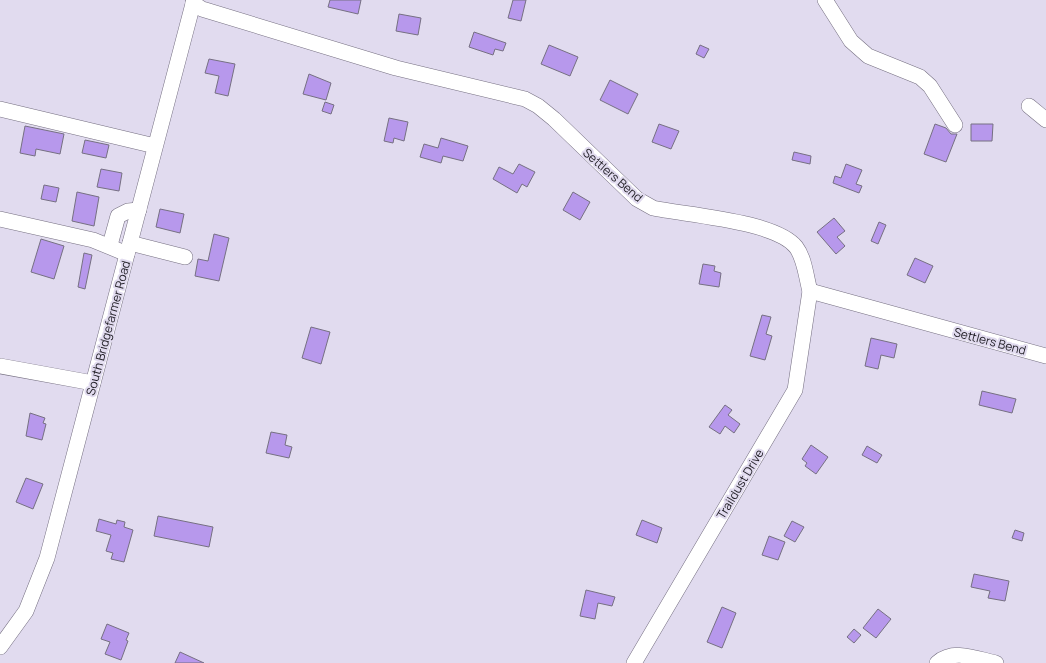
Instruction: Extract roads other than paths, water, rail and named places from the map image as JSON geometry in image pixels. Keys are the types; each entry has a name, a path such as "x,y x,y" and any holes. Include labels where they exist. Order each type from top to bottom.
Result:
{"street":[{"path":"825,0 851,41 868,56 920,77 930,86 955,124"},
{"name":"South Bridgefarmer Road","path":"0,647 26,611 42,575 193,1"},
{"name":"Settlers Bend","path":"193,1 202,9 396,68 525,99 538,106 554,119 637,199 653,208 761,227 787,238 796,247 810,291 1046,356"},
{"path":"1029,106 1046,120"},
{"path":"0,109 156,146"},
{"path":"110,246 118,216 128,211 139,210"},
{"path":"0,219 110,246 185,257"},
{"name":"Traildust Drive","path":"634,663 795,390 810,291"},
{"path":"0,366 93,383"},
{"path":"937,663 946,656 954,654 996,663"}]}
